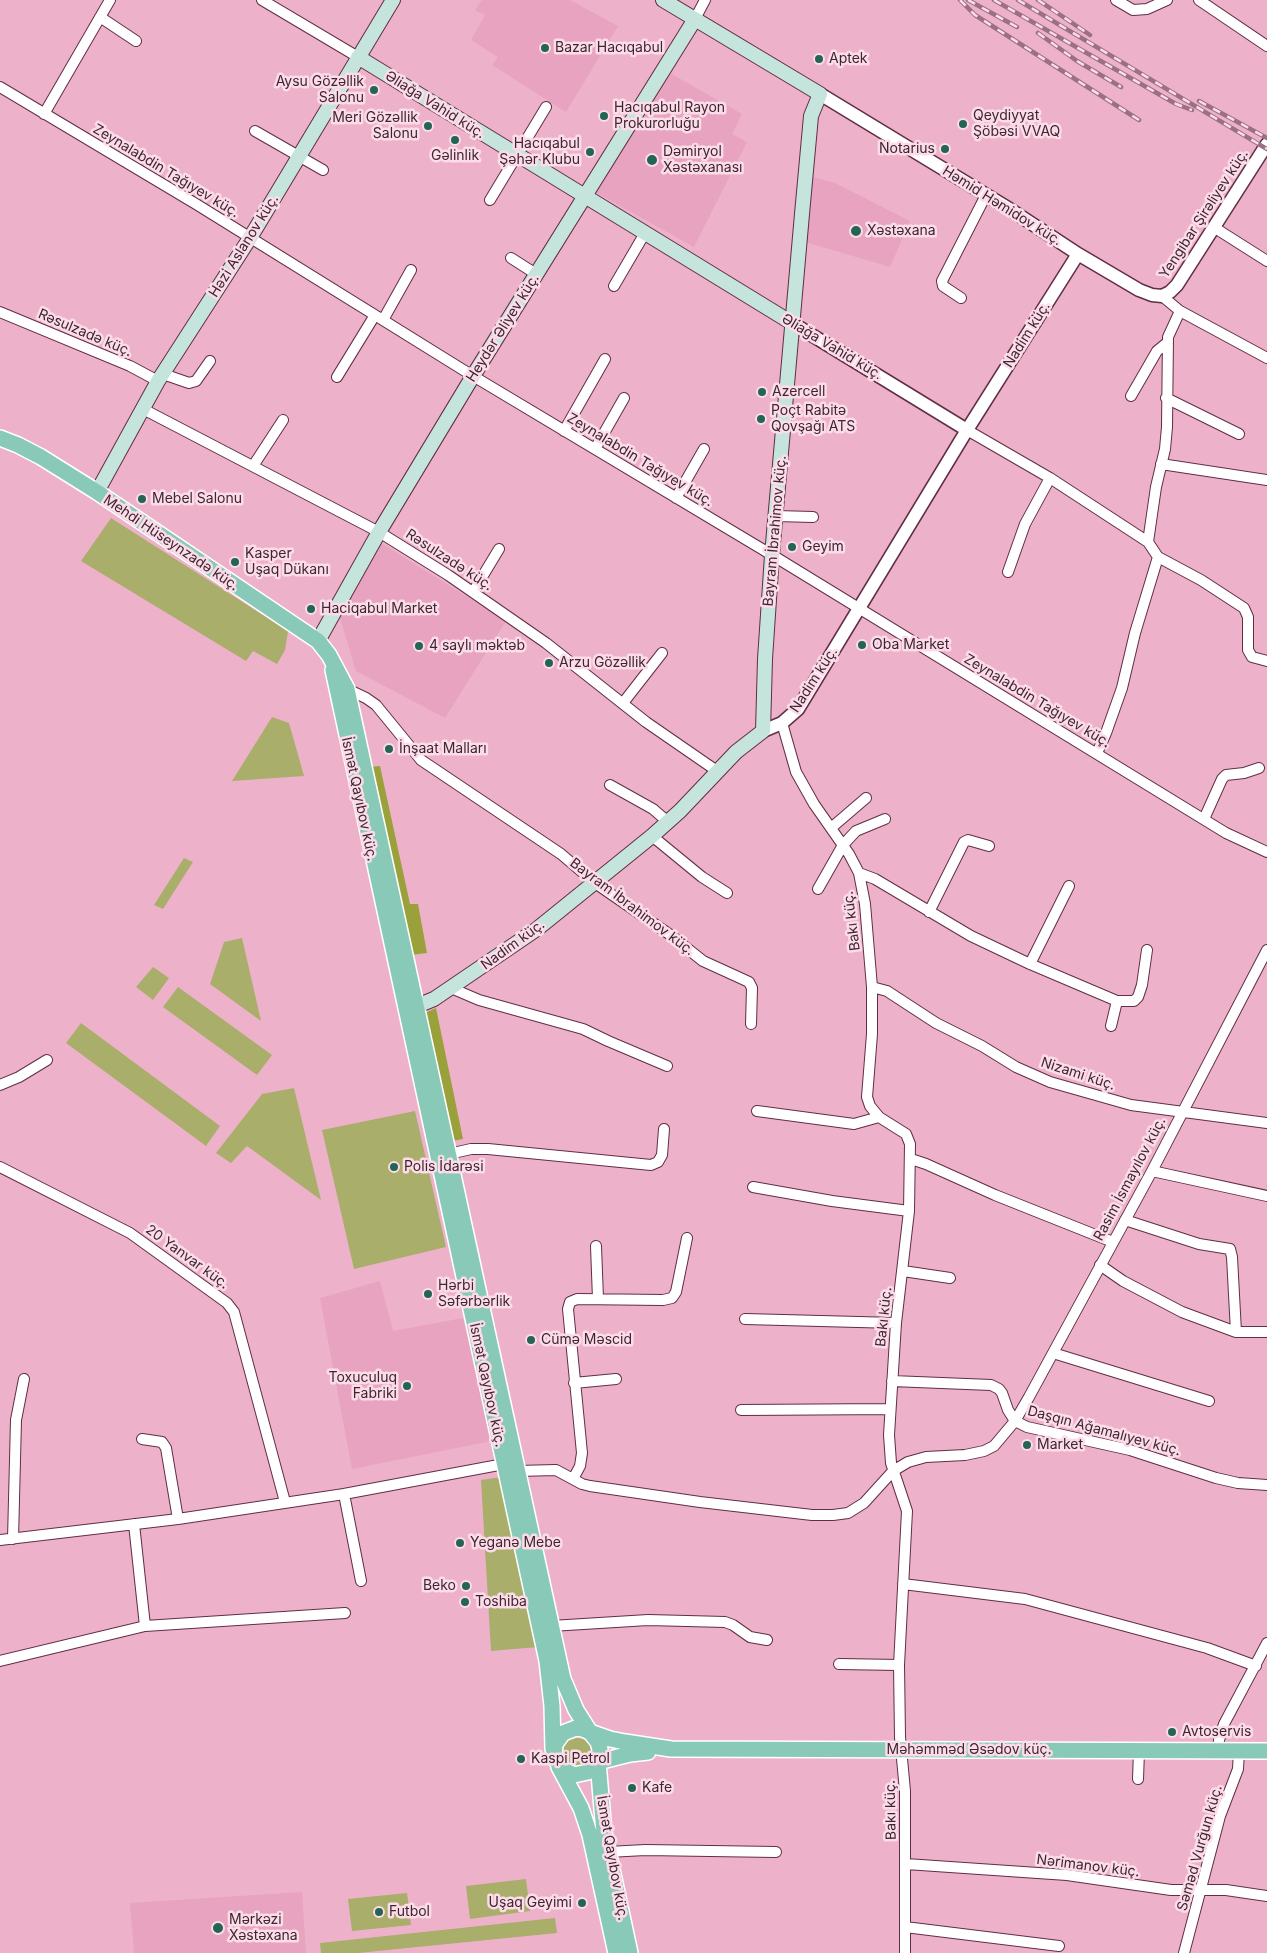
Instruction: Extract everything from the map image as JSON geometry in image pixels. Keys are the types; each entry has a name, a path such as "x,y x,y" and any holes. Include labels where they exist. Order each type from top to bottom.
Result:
{"main road":[{"name":"Həzi Aslanov küç.","path":"97,492 161,377 250,238 393,0"},
{"name":"Həmid Həmidov küç.","path":"663,0 820,94"},
{"name":"Heydər Əliyev küç.","path":"318,641 379,532 473,376 695,19"},
{"name":"Əliağa Vahid küç.","path":"358,57 792,323"},
{"name":"Bayram İbrahimov küç.","path":"763,732 765,659 772,555 792,323 810,127 814,106 820,94"},
{"name":"Mehdi Hüseynzadə küç.","path":"0,438 41,457 97,492 318,641 329,655 331,662"},
{"name":"İsmət Qayıbov küç.","path":"331,662 347,688 411,1007 510,1467 563,1679 576,1710 590,1732"},
{"name":"İsmət Qayıbov küç.","path":"331,662 338,702 411,1007 449,1154 547,1660 555,1757 581,1808 590,1835 616,1953"},
{"name":"Nadim küç.","path":"411,1007 434,998 451,988 537,929 652,836 736,752 763,732"},
{"path":"590,1732 598,1742 600,1749 598,1762 593,1768 581,1774 568,1773 555,1757 558,1738 569,1729 583,1729 625,1742 671,1749"},
{"path":"598,1762 630,1754 671,1749"},
{"name":"Məhəmməd Əsədov küç.","path":"671,1749 1267,1751"},
{"name":"İsmət Qayıbov küç.","path":"598,1762 601,1814 630,1953"}],"street":[{"path":"44,114 110,0"},
{"path":"262,0 358,57"},
{"path":"695,19 706,0"},
{"path":"1116,0 1133,10 1147,9 1167,0"},
{"path":"1199,0 1267,46"},
{"path":"100,17 136,41"},
{"name":"Zeynalabdin Tağıyev küç.","path":"0,87 1226,833 1267,852"},
{"name":"Həmid Həmidov küç.","path":"820,94 986,195 1078,254 1140,290 1152,295 1162,296 1180,311 1267,358"},
{"path":"490,200 546,107"},
{"path":"255,130 323,170"},
{"name":"Yengibar Şirəliyev küç.","path":"1162,296 1170,292 1177,285 1267,144"},
{"path":"961,298 943,286 942,281 986,195"},
{"path":"1215,228 1267,261"},
{"path":"614,286 645,233"},
{"name":"Nadim küç.","path":"763,732 782,722 798,709 967,430 1078,254"},
{"path":"511,258 536,274"},
{"path":"337,377 411,270"},
{"path":"1148,542 1167,427 1168,342 1170,330 1180,311"},
{"name":"Rəsulzadə küç.","path":"0,312 161,377 189,383 196,381 210,362"},
{"name":"Əliağa Vahid küç.","path":"792,323 967,430 1050,478 1148,542 1158,557 1201,580 1244,608 1248,617 1248,650 1252,657 1267,661"},
{"path":"1131,396 1157,351 1168,342"},
{"path":"564,431 605,358"},
{"path":"595,449 624,398"},
{"path":"1166,398 1239,434"},
{"name":"Rəsulzadə küç.","path":"143,409 379,532 473,592 546,643 646,722 717,770"},
{"path":"253,466 283,420"},
{"path":"676,498 704,448"},
{"path":"1161,464 1267,480"},
{"path":"1008,572 1025,524 1050,478"},
{"path":"776,516 813,517"},
{"path":"473,592 499,549"},
{"path":"1097,753 1122,688 1135,633 1158,557"},
{"path":"623,704 662,653"},
{"name":"Bayram İbrahimov küç.","path":"347,688 376,705 421,760 561,854 595,883 669,934 703,961 749,982 752,988 751,1024"},
{"name":"Bakı küç.","path":"782,722 796,772 814,804 843,845 859,873 865,904 872,987 872,1034 868,1097 870,1106 879,1117 906,1134 910,1144 909,1211 896,1322 889,1442 894,1471 907,1511 899,1666 899,1719 905,1791 905,1953"},
{"path":"1204,819 1222,779 1226,775 1259,768"},
{"path":"610,785 653,809 668,822"},
{"path":"831,828 866,798"},
{"path":"818,889 843,845 856,831 885,819"},
{"path":"652,836 702,877 727,893"},
{"path":"929,912 964,842 968,840 989,846"},
{"path":"859,873 875,879 972,936 1030,964 1116,1001 1134,1001 1138,997 1142,985 1147,950"},
{"path":"1030,964 1069,886"},
{"name":"Rasim İsmayılov küç.","path":"1015,1421 1152,1171 1267,950"},
{"name":"Nizami küç.","path":"872,987 887,991 936,1023 982,1046 1016,1067 1050,1082 1131,1105 1183,1110 1267,1123"},
{"path":"451,988 479,1000 583,1028 608,1042 666,1066"},
{"path":"1111,1026 1116,1001"},
{"path":"0,1085 19,1077 47,1060"},
{"path":"757,1111 854,1124 879,1117"},
{"path":"449,1154 471,1149 488,1149 651,1165 658,1162 662,1155 664,1129"},
{"path":"911,1159 994,1195 1113,1242"},
{"name":"20 Yanvar küç.","path":"0,1167 130,1233 227,1303 234,1312 285,1502"},
{"path":"1152,1171 1267,1196"},
{"path":"753,1187 832,1201 909,1211"},
{"path":"1125,1220 1199,1244 1230,1249 1236,1332"},
{"path":"573,1479 580,1466 582,1453 568,1309 570,1302 577,1299 663,1300 672,1298 676,1292 687,1238"},
{"path":"596,1246 598,1299"},
{"path":"1100,1265 1123,1281 1182,1312 1236,1332 1267,1332"},
{"path":"903,1271 950,1278"},
{"path":"745,1319 896,1322"},
{"path":"1053,1353 1209,1401"},
{"path":"13,1539 16,1420 24,1378"},
{"path":"574,1383 616,1378"},
{"name":"Daşqın Ağamalıyev küç.","path":"892,1381 992,1385 1002,1393 1008,1410 1015,1421 1027,1427 1130,1450 1216,1478 1238,1483 1267,1485"},
{"path":"741,1410 890,1409"},
{"path":"0,1540 178,1519 510,1467 556,1470 590,1486 676,1499 812,1515 833,1515 848,1513 864,1503 894,1471 908,1462 926,1457 965,1455 984,1451 994,1446 1015,1421"},
{"path":"142,1439 162,1442 166,1448 178,1519"},
{"path":"344,1494 362,1581"},
{"path":"134,1524 145,1626"},
{"path":"903,1584 1026,1599 1207,1648 1256,1666"},
{"path":"0,1661 145,1626 345,1613"},
{"path":"551,1626 648,1620 725,1622 733,1625 750,1637 766,1640"},
{"path":"1218,1751 1224,1724 1267,1642"},
{"path":"839,1664 899,1666"},
{"path":"1138,1779 1139,1751"},
{"name":"Səməd Vurğun küç.","path":"1184,1953 1220,1816 1238,1769 1239,1751"},
{"path":"608,1852 644,1850 776,1852"},
{"name":"Nərimanov küç.","path":"906,1864 1066,1875 1171,1890 1226,1890 1267,1896"},
{"path":"905,1927 1059,1946"}],"shaded area":[{"name":"Bazar Hacıqabul","path":"482,0 570,0 618,26 566,112 492,65 498,57 471,40 485,15 475,10"},
{"path":"670,73 742,114 732,134 747,142 694,247 595,192"},
{"name":"Xəstəxana","path":"813,177 835,183 910,221 890,267 805,242"},
{"name":"4 saylı məktəb","path":"381,543 506,621 445,718 356,671 340,618"},
{"name":"Toxuculuq Fabriki","path":"380,1281 393,1331 463,1318 491,1441 352,1469 320,1298"},
{"name":"Mərkəzi Xəstəxana","path":"302,1892 306,1953 134,1953 130,1903"}],"green space":[{"path":"111,518 288,631 285,650 277,664 253,651 246,661 81,561"},
{"path":"272,717 289,723 304,776 232,781"},
{"path":"380,766 410,904 418,904 427,953 411,955 370,767"},
{"path":"184,858 193,862 163,909 154,905"},
{"path":"242,938 261,1021 210,984 224,942"},
{"path":"153,967 169,978 153,1000 136,987"},
{"path":"178,987 272,1055 257,1075 163,1007"},
{"path":"436,1008 463,1139 452,1141 425,1013"},
{"path":"81,1023 220,1126 206,1146 66,1043"},
{"path":"294,1088 321,1200 247,1146 231,1163 216,1153 262,1094"},
{"path":"415,1111 446,1247 354,1269 322,1130"},
{"path":"502,1477 538,1647 491,1651 481,1480"},
{"path":"577,1738 587,1742 591,1752 587,1762 577,1766 567,1762 563,1752 567,1742"},
{"path":"526,1879 530,1911 470,1919 466,1886"},
{"name":"Futbol","path":"407,1893 411,1925 352,1931 348,1899"},
{"path":"555,1918 557,1933 358,1953 321,1953 320,1943"}],"railway":[{"path":"960,0 975,15 1139,120"},
{"path":"968,0 1017,27"},
{"path":"994,0 1176,104 1192,110"},
{"path":"1018,0 1267,149"},
{"path":"1038,0 1090,35"},
{"path":"1038,33 1077,61 1121,87"},
{"path":"1199,101 1267,138"}],"place":[{"name":"Bazar Hacıqabul","path":"545,48"},
{"name":"Aptek","path":"819,59"},
{"name":"Aysu Gözəllik Salonu","path":"374,90"},
{"name":"Hacıqabul Rayon Prokurorluğu","path":"604,116"},
{"name":"Qeydiyyat Şöbəsi VVAQ","path":"963,124"},
{"name":"Meri Gözəllik Salonu","path":"428,126"},
{"name":"Gəlinlik","path":"455,140"},
{"name":"Notarius","path":"945,149"},
{"name":"Hacıqabul Şəhər Klubu","path":"590,152"},
{"name":"Dəmiryol Xəstəxanası","path":"652,160"},
{"name":"Xəstəxana","path":"856,231"},
{"name":"Azercell","path":"762,392"},
{"name":"Poçt Rabitə Qovşağı ATS","path":"761,419"},
{"name":"Mebel Salonu","path":"142,499"},
{"name":"Geyim","path":"792,547"},
{"name":"Kasper Uşaq Dükanı","path":"235,562"},
{"name":"Haciqabul Market","path":"311,609"},
{"name":"Oba Market","path":"862,645"},
{"name":"4 saylı məktəb","path":"419,646"},
{"name":"Arzu Gözəllik","path":"549,663"},
{"name":"İnşaat Malları","path":"389,749"},
{"name":"Polis İdarəsi","path":"394,1167"},
{"name":"Hərbi Səfərbərlik","path":"428,1294"},
{"name":"Cümə Məscid","path":"531,1340"},
{"name":"Toxuculuq Fabriki","path":"407,1386"},
{"name":"Market","path":"1027,1445"},
{"name":"Yeganə Mebe","path":"460,1543"},
{"name":"Beko","path":"466,1586"},
{"name":"Toshiba","path":"465,1602"},
{"name":"Avtoservis","path":"1172,1732"},
{"name":"Kaspi Petrol","path":"521,1759"},
{"name":"Kafe","path":"632,1788"},
{"name":"Uşaq Geyimi","path":"582,1903"},
{"name":"Futbol","path":"379,1912"},
{"name":"Mərkəzi Xəstəxana","path":"218,1928"}]}
